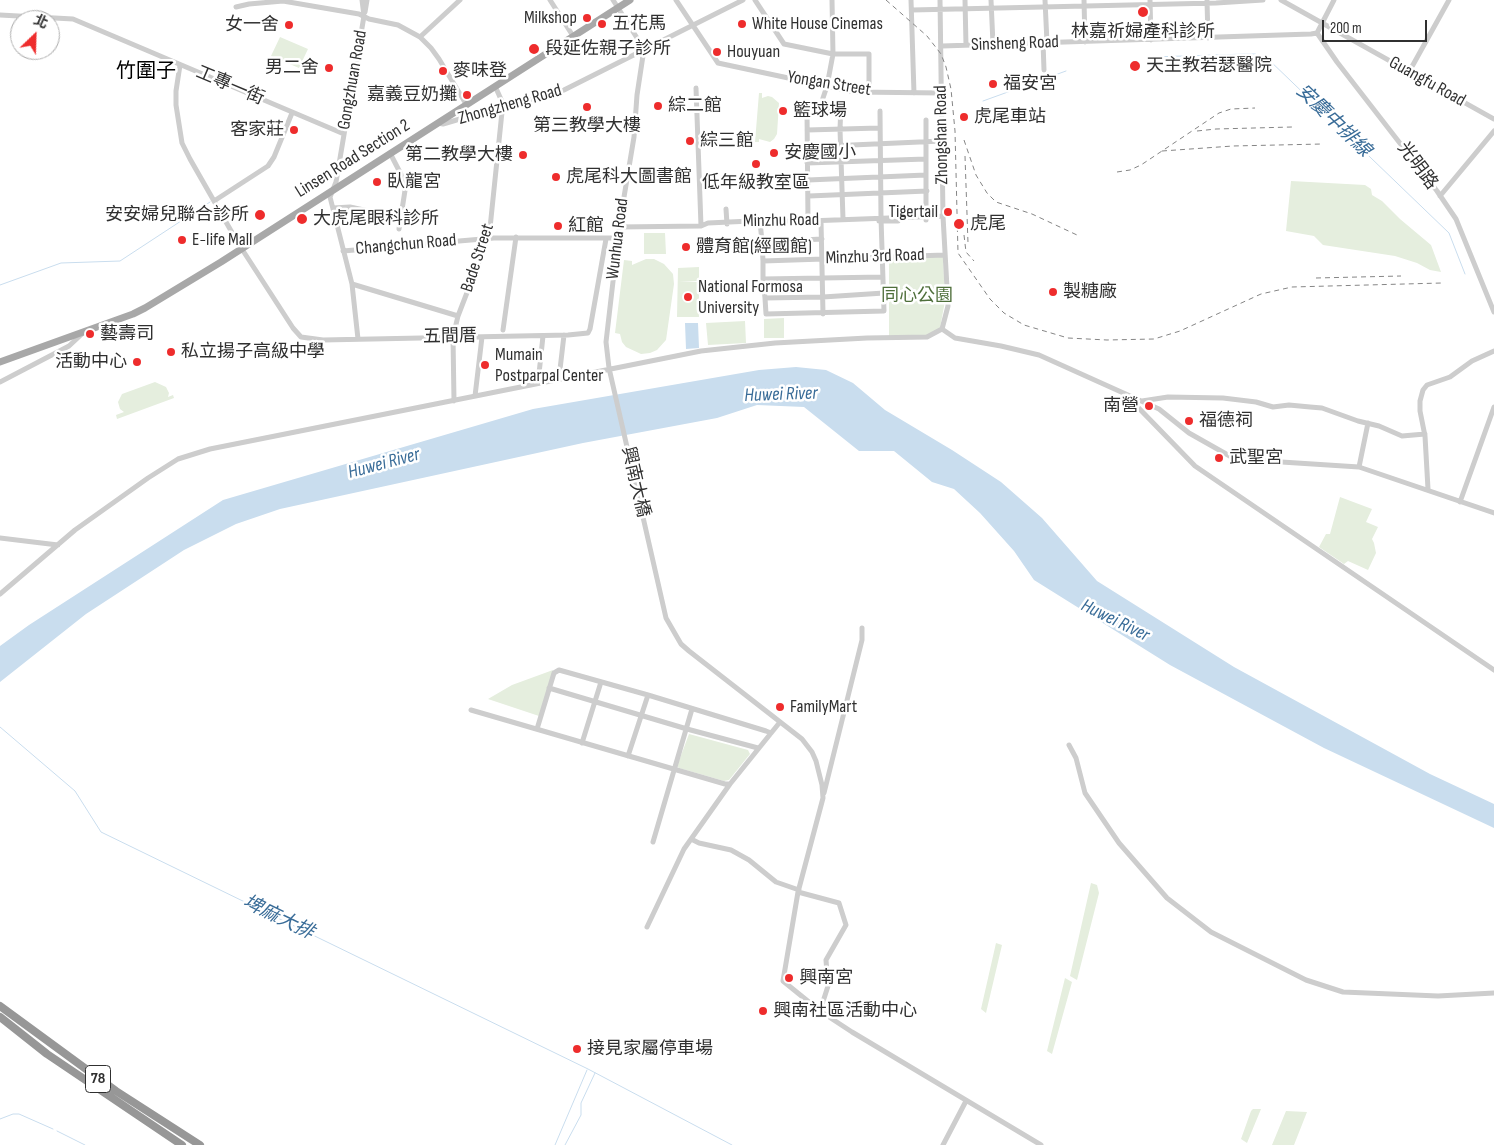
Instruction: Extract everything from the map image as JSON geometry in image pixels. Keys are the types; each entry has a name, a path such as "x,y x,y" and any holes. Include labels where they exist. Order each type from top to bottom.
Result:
{"highway":[{"name":"78","path":"0,1006 122,1096 200,1145"},
{"name":"78","path":"0,1017 54,1059 182,1145"}],"main road":[{"name":"Linsen Road Section 2","path":"0,362 145,308 630,0"}],"street":[{"name":"Gongzhuan Road","path":"358,338 352,284 330,198 334,189 364,16 362,0"},
{"path":"364,16 367,0"},
{"path":"420,36 460,0"},
{"path":"550,0 573,36"},
{"path":"613,0 644,49"},
{"path":"676,0 692,25"},
{"name":"Zhongzheng Road","path":"437,123 444,124 504,106 555,94 743,0"},
{"path":"755,0 784,44 833,54 870,54 869,93"},
{"path":"823,98 833,54 832,0"},
{"path":"911,0 914,92"},
{"name":"Zhongshan Road","path":"940,0 943,218 948,306 942,329"},
{"path":"965,0 966,45"},
{"path":"991,0 992,44"},
{"path":"1044,70 1045,0"},
{"path":"912,10 1045,7 1084,3 1263,0"},
{"name":"Guangfu Road","path":"1281,0 1494,120"},
{"path":"1317,33 1334,0"},
{"path":"1409,72 1448,0"},
{"path":"236,6 262,2 297,1 398,25 420,36 439,59 466,104"},
{"path":"1150,2 1151,40"},
{"path":"1207,2 1208,38"},
{"path":"1084,3 1085,42"},
{"name":"工專一街","path":"0,15 73,19 344,134"},
{"name":"Yongan Street","path":"692,25 718,63 854,92 942,94"},
{"name":"Sinsheng Road","path":"942,46 1292,36 1317,33"},
{"name":"光明路","path":"1317,33 1456,219 1494,312"},
{"name":"Wunhua Road","path":"609,368 606,342 619,227 634,137 644,49"},
{"name":"五間厝","path":"180,65 176,105 182,144 241,248 297,334 301,337 317,340 543,336 588,333 606,238"},
{"path":"495,86 504,106"},
{"path":"696,88 701,226"},
{"name":"Bade Street","path":"454,400 454,337 458,316 488,238 504,106"},
{"path":"808,221 807,112 841,108 843,219"},
{"path":"880,111 884,311 766,314 760,223 881,219"},
{"path":"214,202 268,166 292,112"},
{"path":"926,120 926,218"},
{"path":"807,130 879,128"},
{"path":"1440,196 1494,132"},
{"path":"807,147 942,141"},
{"path":"390,154 406,184 399,230"},
{"path":"808,163 926,159"},
{"path":"808,180 926,175"},
{"path":"809,196 927,192"},
{"path":"333,208 350,207 401,218"},
{"path":"726,209 727,224"},
{"name":"Minzhu Road","path":"619,227 701,226 708,223 821,222 843,219 943,218"},
{"path":"821,222 823,314"},
{"path":"503,330 516,237"},
{"name":"Changchun Road","path":"344,251 488,238 618,238"},
{"path":"762,242 822,239"},
{"name":"Minzhu 3rd Road","path":"764,261 945,255"},
{"path":"763,278 883,276"},
{"path":"352,284 458,316"},
{"path":"765,298 884,293"},
{"path":"0,594 75,530 132,489 178,459 210,449 701,351 731,347 858,339 927,337 942,329 955,338 1039,355 1159,409 1189,433 1235,459 1359,466 1494,513"},
{"path":"0,382 70,346 86,330"},
{"path":"559,378 564,335"},
{"path":"538,383 543,336"},
{"path":"476,396 482,337"},
{"path":"1428,489 1425,434 1420,411 1423,390 1427,385 1450,377 1472,361 1493,353"},
{"name":"興南大橋","path":"609,368 666,618 681,644 802,739 816,761 823,798"},
{"path":"1122,392 1139,407 1194,466 1494,670"},
{"path":"1141,401 1177,397 1222,398 1256,402 1273,407 1289,405 1322,408 1402,436 1425,434"},
{"path":"1460,502 1494,407"},
{"path":"1359,466 1368,423"},
{"path":"0,538 58,545"},
{"path":"862,628 861,644 799,891 784,981 820,1011 852,1032 1041,1145"},
{"path":"537,729 554,673 559,670 766,730 771,734"},
{"path":"582,742 601,682"},
{"path":"550,688 758,748"},
{"path":"628,756 648,695"},
{"path":"653,842 692,709"},
{"path":"471,710 724,784 730,784"},
{"path":"647,926 691,839 730,784 780,722"},
{"path":"1069,745 1076,758 1085,792 1119,843 1167,898 1211,932 1306,980 1343,992 1438,996 1494,993"},
{"path":"691,839 699,843 731,850 749,860 776,882 840,903 846,925 826,960 828,986 820,1011"},
{"path":"943,1145 966,1101"}],"green space":[{"path":"280,37 308,49 299,68 271,56"},
{"path":"759,93 762,93 762,98 772,97 779,103 777,134 770,142 759,139 759,142 755,142"},
{"path":"1291,181 1365,185 1371,189 1372,195 1382,201 1431,245 1441,272 1430,270 1417,263 1395,256 1323,245 1314,236 1286,231"},
{"path":"644,233 665,233 666,254 644,254"},
{"name":"同心公園","path":"943,256 945,301 940,328 926,336 889,336 889,258"},
{"path":"646,259 654,259 664,264 673,274 674,284 666,340 657,350 641,354 626,347 622,342 620,334 615,333 624,260 632,261 632,265"},
{"path":"699,267 699,281 679,282 699,282 699,317 677,317 678,268"},
{"path":"784,318 784,338 764,338 764,319"},
{"path":"745,321 746,343 708,345 706,323"},
{"path":"155,382 166,387 169,393 168,397 173,395 174,398 117,419 116,415 124,412 120,409 118,402 122,394"},
{"path":"1340,497 1372,509 1366,522 1378,527 1372,539 1376,553 1368,570 1348,561 1344,564 1319,547 1326,534 1330,534"},
{"path":"553,670 539,716 488,699 512,685"},
{"path":"689,734 748,750 750,754 729,780 724,781 679,768 677,766"},
{"path":"1091,883 1097,885 1099,893 1077,980 1070,976"},
{"path":"996,943 1002,945 986,1013 981,1009"},
{"path":"1065,978 1072,982 1052,1054 1047,1051"},
{"path":"1253,1109 1261,1109 1247,1143 1241,1139"},
{"path":"1286,1111 1307,1112 1294,1145 1272,1145"}],"water":[{"path":"685,323 698,323 699,348 686,349"},
{"name":"Huwei River","path":"796,367 826,370 853,383 885,410 1001,482 1042,518 1097,581 1234,667 1430,774 1494,804 1494,828 1324,748 1170,665 1034,580 1014,551 980,513 954,489 932,482 894,451 859,451 804,407 757,405 717,418 583,443 280,509 236,524 184,550 86,614 0,682 0,646 29,625 223,500 533,409 759,370"}],"waterway":[{"name":"安慶中排線","path":"1152,57 1255,54 1267,58 1449,233 1465,274"},
{"name":"安慶中排線","path":"983,101 1066,71"},
{"name":"安慶中排線","path":"0,285 61,263 120,261 210,202"},
{"name":"埤麻大排","path":"0,727 75,791 101,832 588,1069 732,1145"},
{"path":"555,1145 587,1070"},
{"path":"565,1145 581,1115 581,1103 595,1073"},
{"path":"0,1119 13,1114 19,1114 53,1129"},
{"path":"57,1131 85,1145"}],"railway":[{"path":"886,0 927,36 941,54 946,67 951,89 955,131 958,253 990,299 1004,313 1024,325 1068,338 1107,340 1154,339 1180,331 1261,294 1292,287 1442,283"},
{"path":"1117,172 1130,170 1141,165 1219,113 1231,109 1255,108"},
{"path":"1197,131 1292,127"},
{"path":"964,140 976,175 987,193 996,202 1032,214 1077,235"},
{"path":"1162,151 1233,146 1322,144"},
{"path":"965,156 968,243"},
{"path":"964,235 966,252 974,261"},
{"path":"1316,278 1401,276"}],"place":[{"name":"林嘉祈婦產科診所","path":"1143,12"},
{"name":"Milkshop","path":"587,18"},
{"name":"五花馬","path":"602,24"},
{"name":"White House Cinemas","path":"742,24"},
{"name":"女一舍","path":"289,25"},
{"name":"段延佐親子診所","path":"534,49"},
{"name":"Houyuan","path":"717,52"},
{"name":"天主教若瑟醫院","path":"1135,66"},
{"name":"男二舍","path":"329,68"},
{"name":"麥味登","path":"443,71"},
{"name":"福安宮","path":"993,84"},
{"name":"嘉義豆奶攤","path":"467,95"},
{"name":"綜二館","path":"658,106"},
{"name":"第三教學大樓","path":"587,107"},
{"name":"籃球場","path":"783,111"},
{"name":"虎尾車站","path":"964,117"},
{"name":"客家莊","path":"294,130"},
{"name":"綜三館","path":"690,141"},
{"name":"安慶國小","path":"774,153"},
{"name":"第二教學大樓","path":"523,155"},
{"name":"低年級教室區","path":"756,164"},
{"name":"虎尾科大圖書館","path":"556,177"},
{"name":"臥龍宮","path":"377,182"},
{"name":"Tigertail","path":"948,212"},
{"name":"安安婦兒聯合診所","path":"260,215"},
{"name":"大虎尾眼科診所","path":"302,219"},
{"name":"虎尾","path":"959,224"},
{"name":"紅館","path":"558,226"},
{"name":"E-life Mall","path":"182,240"},
{"name":"體育館(經國館)","path":"686,247"},
{"name":"製糖廠","path":"1053,292"},
{"name":"National Formosa University","path":"688,297"},
{"name":"藝壽司","path":"90,334"},
{"name":"私立揚子高級中學","path":"171,352"},
{"name":"活動中心","path":"137,362"},
{"name":"Mumain Postparpal Center","path":"485,365"},
{"name":"南營","path":"1149,406"},
{"name":"福德祠","path":"1189,421"},
{"name":"武聖宮","path":"1219,458"},
{"name":"FamilyMart","path":"780,707"},
{"name":"興南宮","path":"789,978"},
{"name":"興南社區活動中心","path":"763,1011"},
{"name":"接見家屬停車場","path":"577,1049"}],"district":[{"name":"竹圍子","path":"146,72"}]}
